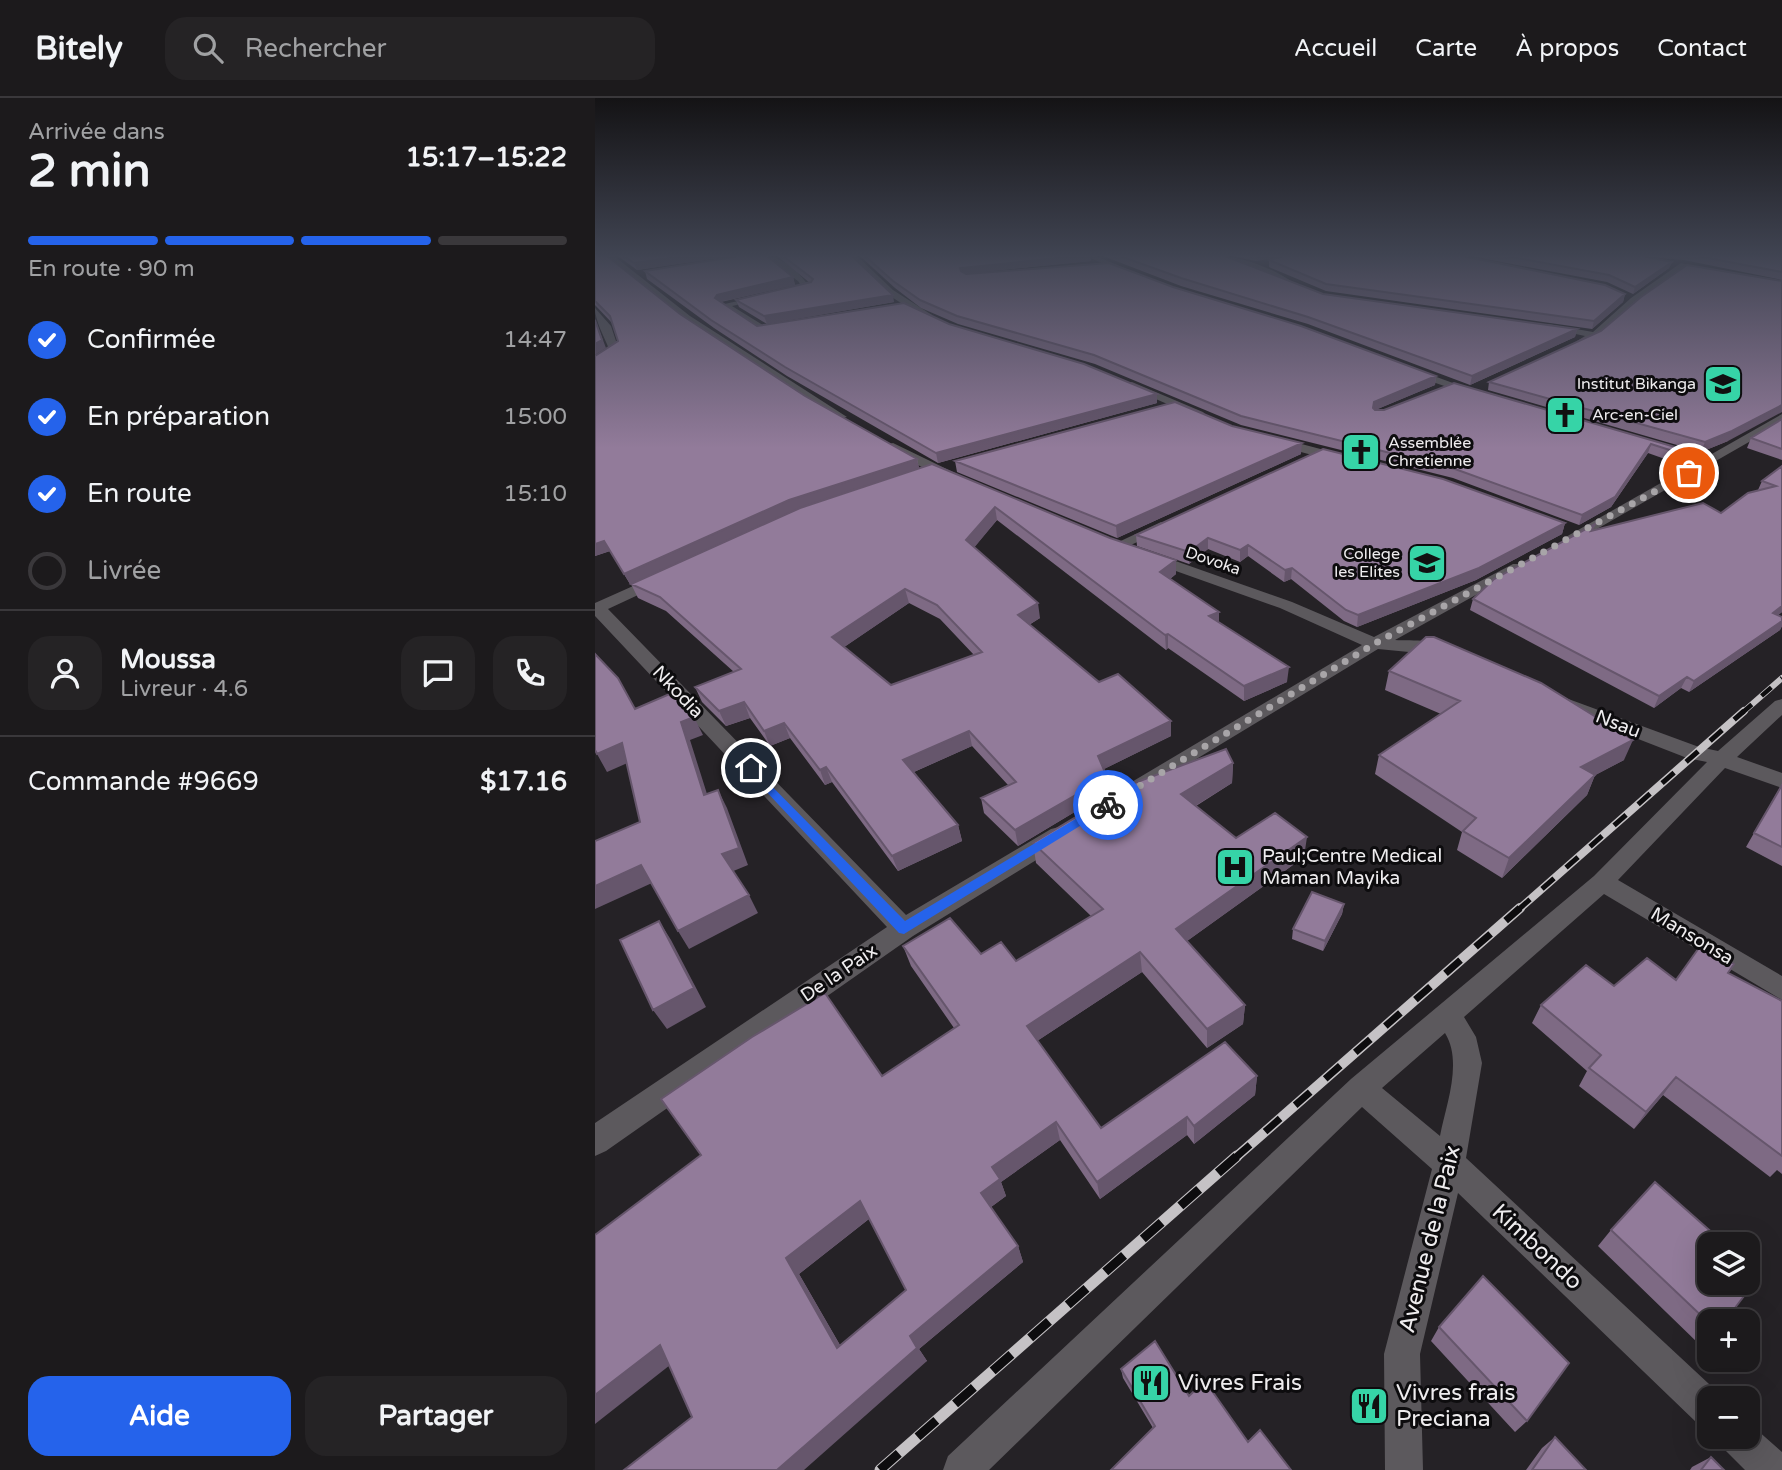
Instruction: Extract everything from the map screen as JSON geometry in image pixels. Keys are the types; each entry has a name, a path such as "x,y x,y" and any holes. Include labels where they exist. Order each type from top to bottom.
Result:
{"street":[{"path":"595,362 614,349 601,320"},
{"path":"690,320 856,426"},
{"path":"749,320 768,331 794,326"},
{"path":"934,320 943,324"},
{"path":"1570,346 1595,335 1609,320"},
{"path":"1537,326 1595,335"},
{"path":"1394,365 1470,391 1483,391"},
{"path":"1118,379 1213,420"},
{"path":"1440,390 1452,385"},
{"path":"1152,412 1179,404"},
{"path":"1568,536 1782,418"},
{"path":"1260,437 1353,461"},
{"path":"878,439 930,472 961,480"},
{"path":"1294,465 1319,453"},
{"path":"930,472 963,463"},
{"name":"Dovoka","path":"1181,517 1112,543 1286,605 1374,644"},
{"path":"1116,800 1374,644 1532,559"},
{"path":"596,608 673,573"},
{"name":"Nkodia","path":"596,608 904,929"},
{"path":"1374,644 1434,648 1456,657"},
{"name":"Nsau","path":"1544,696 1694,753 1722,759 1782,781"},
{"path":"961,1470 1361,1088 1454,1025 1602,882 1722,759 1782,705"},
{"name":"De la Paix","path":"595,1141 904,929 1080,822"},
{"name":"Mansonsa","path":"1602,882 1782,989"},
{"name":"Avenue de la Paix","path":"1404,1470 1402,1354 1450,1164 1468,1063 1454,1025"},
{"name":"Kimbondo","path":"1361,1088 1450,1164 1697,1398"},
{"path":"1751,1449 1773,1470"}],"building":[{"path":"595,320 595,320 602,340 595,344"},
{"path":"611,320 689,320 805,396 917,459 789,500 624,574 604,541 595,544 595,356 618,341"},
{"path":"711,320 748,320 757,326 795,320 940,320 1084,364 1157,394 936,453 785,367"},
{"path":"971,320 1281,320 1436,376 1374,402 1375,410 1384,410 1454,383 1689,451 1682,454 1651,444 1615,497 1582,515 1455,469 1241,416 1094,355"},
{"path":"1316,320 1512,320 1577,329 1472,376"},
{"path":"1614,320 1782,320 1782,405 1705,442 1489,382 1601,331"},
{"path":"1175,402 1232,426 1302,443 1116,526 955,461"},
{"path":"1782,419 1782,449 1751,438"},
{"path":"1323,449 1443,479 1565,523 1479,568 1358,615 1346,610 1292,568 1285,570 1248,545 1240,550 1208,538 1189,552 1136,535"},
{"path":"932,464 1110,538 1176,560 1160,572 1219,612 1209,616 1289,667 1244,686 1168,634 1165,635 995,507 966,540 1038,603 1018,615 1099,682 1118,674 1171,721 1098,756 1107,777 1015,830 981,798 1016,782 969,731 903,760 958,825 892,856 826,767 820,770 784,723 764,731 744,702 719,711 695,687 741,669 660,597 631,584 800,508","holes":["905,589 937,605 982,652 891,685 832,637"]},
{"path":"1782,466 1782,606 1773,613 1782,617 1782,621 1694,681 1687,677 1659,696 1473,599 1494,579 1595,524 1591,531 1703,503 1721,513 1748,493 1776,486 1762,481"},
{"path":"1426,637 1434,637 1541,683 1633,740 1581,767 1595,775 1509,858 1463,831 1476,818 1379,755 1460,701 1389,671"},
{"path":"595,654 618,678 635,709 672,693 694,717 681,722 704,795 718,790 739,848 722,854 749,895 678,931 641,865 595,886 595,841 640,822 622,743 597,754 595,750"},
{"path":"1226,749 1233,763 1181,794 1236,838 1275,813 1307,837 1176,929 1245,1005 1207,1029 1140,952 1027,1026 1101,1128 1225,1042 1257,1076 1194,1126 1187,1117 1097,1182 1056,1122 992,1167 1000,1179 981,1193 1018,1246 910,1336 917,1348 777,1470 624,1470 692,1417 660,1345 595,1395 595,1235 701,1155 661,1099 752,1037 825,993 882,1076 959,1025 903,946 950,918 981,954 1001,942 1016,961 1103,909 1033,843 1129,785","holes":["860,1201 906,1290 837,1348 786,1258"]},
{"path":"1782,785 1782,847 1754,833"},
{"path":"1312,892 1344,904 1325,941 1293,929"},
{"path":"659,921 694,988 653,1010 620,940"},
{"path":"1701,945 1734,964 1728,973 1782,1001 1782,1156 1676,1077 1646,1112 1589,1068 1601,1055 1541,1005 1586,965 1614,986 1647,958 1676,980"},
{"path":"1655,1182 1711,1232 1697,1232 1697,1295 1745,1295 1734,1309 1697,1309 1697,1312 1611,1230"},
{"path":"1483,1276 1569,1363 1527,1421 1439,1327"},
{"path":"1155,1341 1189,1396 1205,1381 1248,1442 1260,1430 1291,1470 1111,1470 1155,1426 1121,1369"},
{"path":"1555,1437 1586,1470 1532,1470"},
{"path":"1711,1457 1724,1470 1701,1470"}],"railway":[{"path":"1742,713 1782,678"},
{"path":"1518,910 1744,711"},
{"path":"1235,1158 1520,908"},
{"path":"880,1470 1237,1156"}],"way so far":[{"path":"1108,805 1374,644 1689,473"}],"place":[{"name":"Institut Bikanga","path":"1723,384"},
{"name":"Arc-en-Ciel","path":"1565,415"},
{"name":"Assemblée Chretienne","path":"1361,452"},
{"name":"College les Elites","path":"1427,563"},
{"name":"Paul;Centre Medical Maman Mayika","path":"1235,867"},
{"name":"Vivres Frais","path":"1151,1383"},
{"name":"Vivres frais Preciana","path":"1369,1406"}],"route":[{"path":"751,768 904,929 1108,805"}]}
